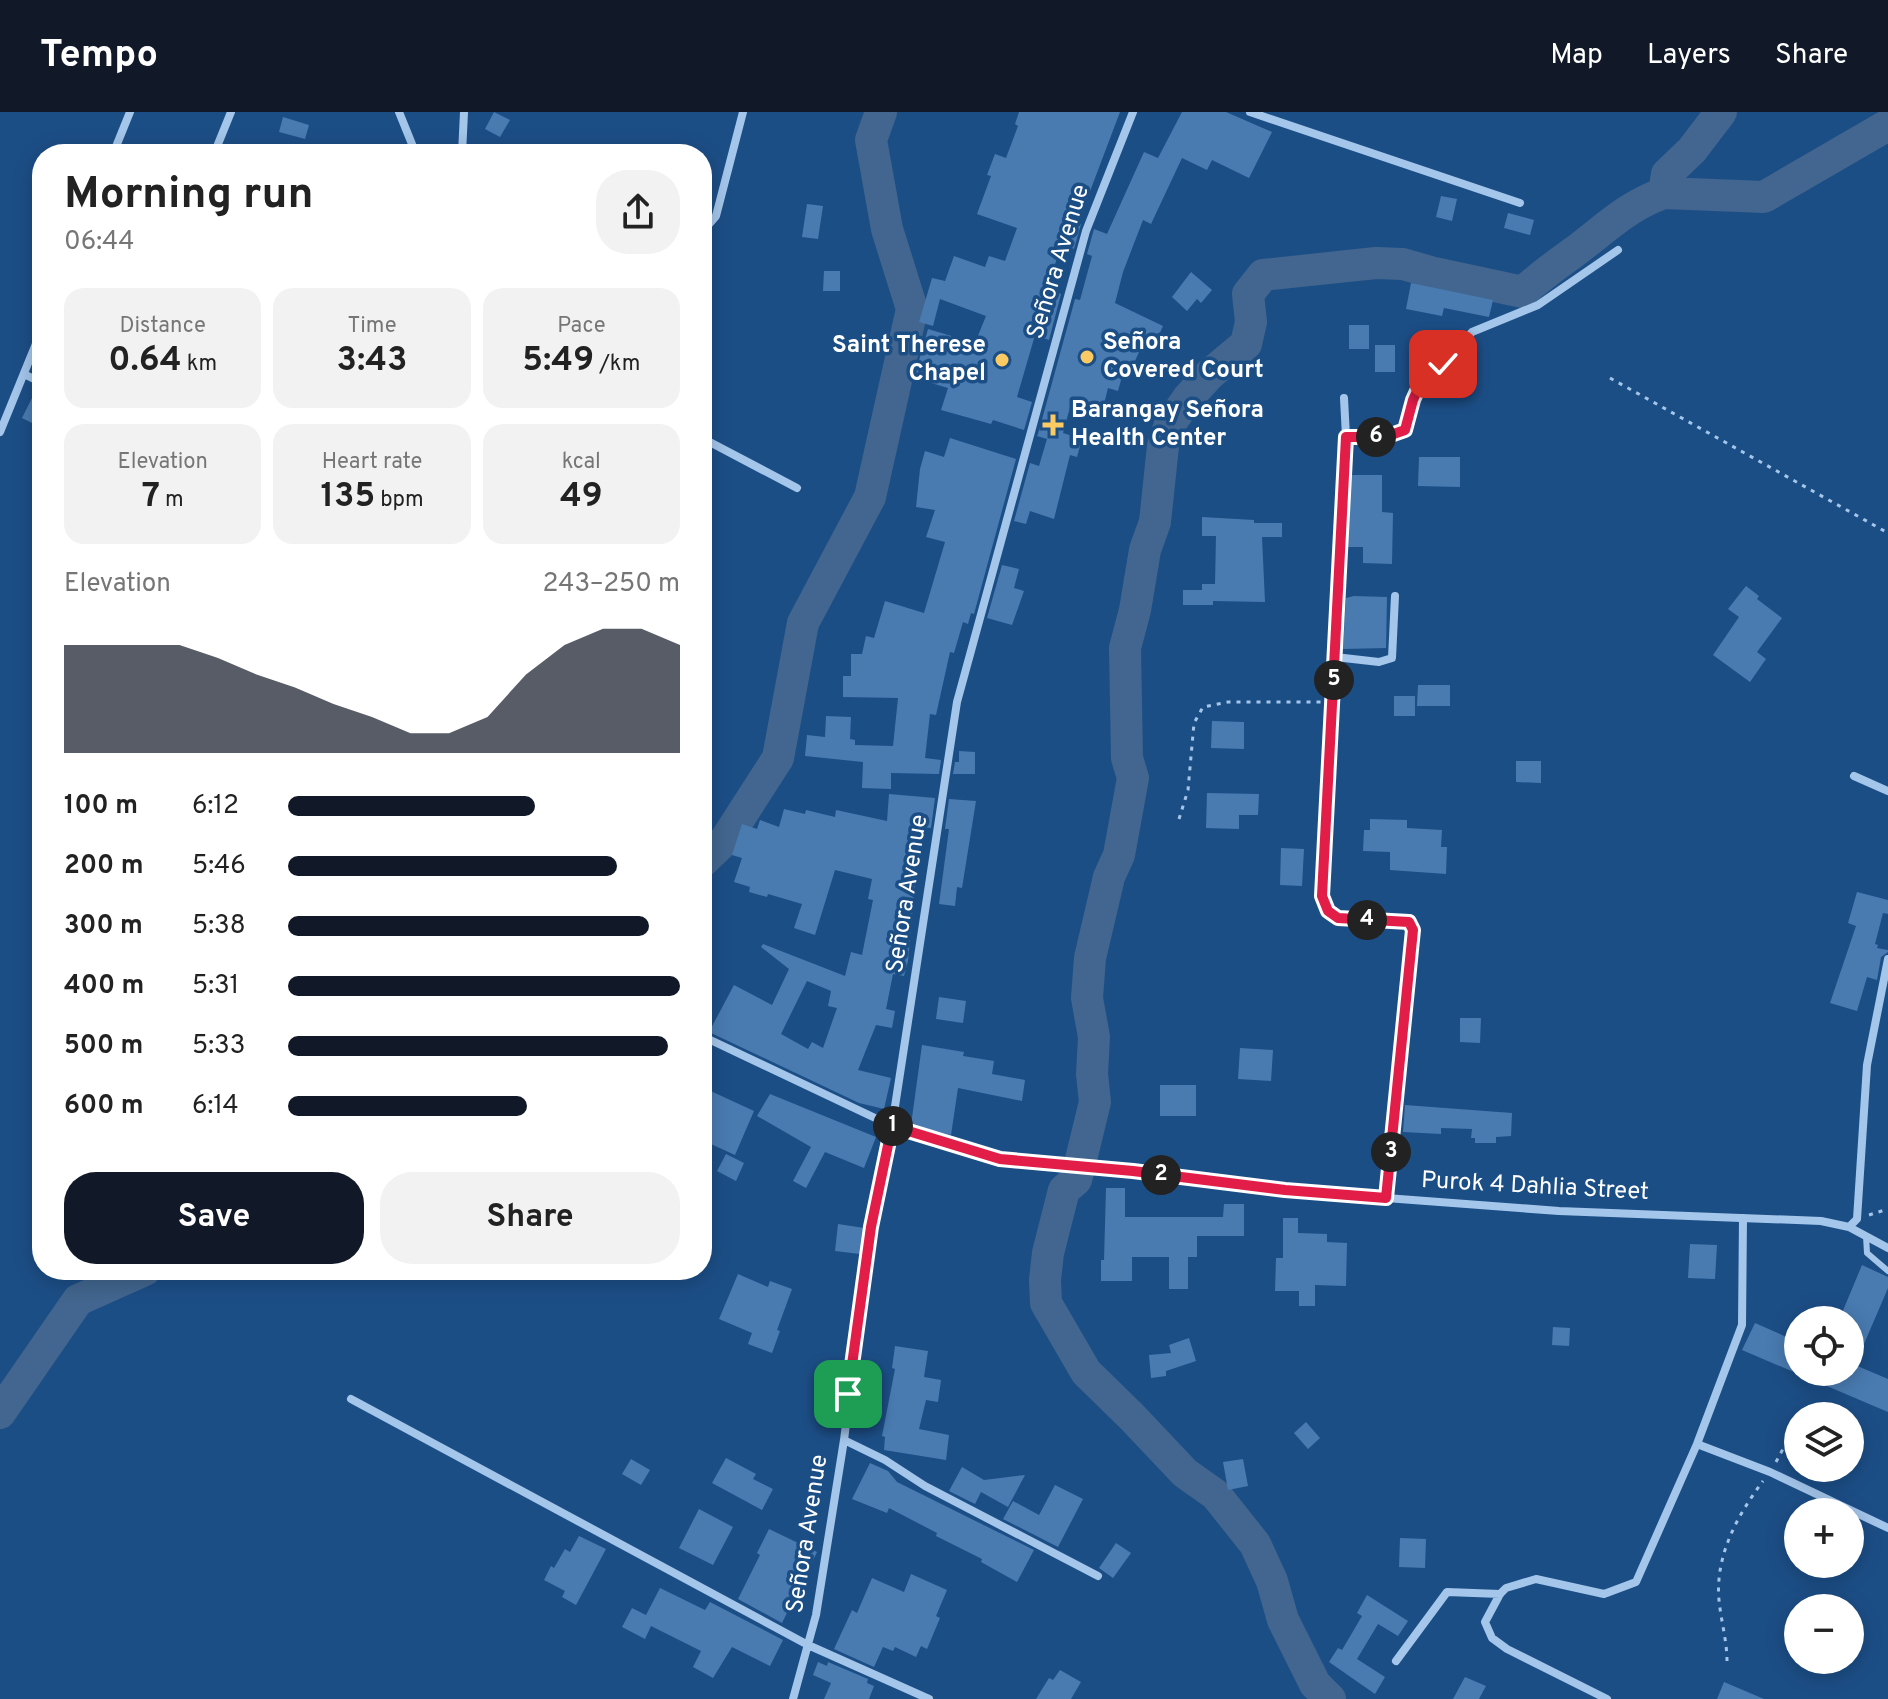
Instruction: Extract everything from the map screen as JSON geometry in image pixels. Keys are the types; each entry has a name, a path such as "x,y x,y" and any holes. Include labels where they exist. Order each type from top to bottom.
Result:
{"street":[{"path":"117,144 130,112"},
{"path":"218,144 231,112"},
{"path":"399,112 412,144"},
{"path":"462,144 464,112"},
{"path":"712,221 716,216 743,112"},
{"name":"Señora Avenue","path":"793,1699 816,1615 844,1440 871,1227 892,1126 957,702 1086,231 1133,112"},
{"path":"1250,112 1520,203"},
{"path":"1346,437 1385,437 1405,430 1422,380 1443,364 1472,332 1538,305 1618,250"},
{"path":"0,432 32,354"},
{"path":"24,374 32,378"},
{"path":"1344,398 1346,437 1322,896 1328,911 1338,918 1409,922 1413,930 1386,1198"},
{"path":"712,443 797,488"},
{"path":"1335,657 1379,662 1392,658 1395,596"},
{"path":"1854,776 1888,791"},
{"path":"1849,1227 1857,1219 1867,1065 1888,959"},
{"name":"Purok 4 Dahlia Street","path":"712,1041 892,1126 1000,1159 1386,1198 1559,1211 1821,1221 1849,1227 1888,1248"},
{"path":"1607,1699 1507,1649 1492,1638 1485,1622 1506,1588 1536,1579 1604,1594 1636,1582 1697,1444 1742,1325 1743,1218"},
{"path":"351,1399 808,1645 929,1699"},
{"path":"844,1440 1098,1576"},
{"path":"1697,1444 1770,1472 1888,1528"},
{"path":"1396,1661 1447,1592 1500,1594"}],"lane":[{"path":"1866,1236 1867,1253 1888,1271"}],"path":[{"path":"1610,378 1888,533"},
{"path":"1179,819 1188,790 1194,723 1203,707 1228,702 1333,702"},
{"path":"1857,1219 1888,1209"},
{"path":"1727,1661 1719,1600 1719,1566 1739,1517 1784,1447"}],"building":[{"path":"494,112 510,120 500,137 485,129"},
{"path":"1019,112 1120,112 1078,223 1081,224 1074,249 1062,245 1046,289 1061,294 1049,340 1035,335 1017,397 1032,402 1024,430 993,420 991,424 941,410 948,388 914,378 928,329 975,343 986,316 940,299 933,326 919,322 932,278 945,281 944,284 954,256 985,267 989,256 1005,261 1017,228 977,214 991,176 987,175 995,154 1006,158 1018,126 1015,124"},
{"path":"1182,112 1226,112 1272,132 1249,178 1212,160 1207,170 1182,158 1151,224 1143,220 1115,303 1163,326 1151,352 1141,348 1133,365 1126,362 1118,391 1108,388 1103,408 1072,400 1063,433 1082,439 1077,457 1070,455 1054,519 1030,511 1026,524 1014,521 1030,463 1039,466 1047,439 1037,436 1075,299 1080,300 1092,256 1087,254 1094,229 1107,234 1144,152 1158,158"},
{"path":"283,117 309,125 305,139 279,132"},
{"path":"1441,196 1457,199 1452,221 1436,217"},
{"path":"807,204 823,206 818,239 802,237"},
{"path":"1508,213 1534,220 1530,235 1504,228"},
{"path":"824,271 840,271 840,291 823,291"},
{"path":"1191,272 1212,290 1201,303 1197,299 1187,311 1172,297"},
{"path":"1411,283 1493,300 1489,317 1444,308 1442,316 1406,309"},
{"path":"1349,325 1369,325 1369,349 1349,349"},
{"path":"1375,345 1395,345 1395,372 1375,372"},
{"path":"32,398 32,423 22,418"},
{"path":"950,438 1016,459 974,614 971,613 968,624 963,622 954,653 950,652 936,715 930,714 925,758 941,760 939,774 891,773 891,789 862,788 863,762 805,756 807,735 825,737 826,716 851,717 850,739 855,740 855,745 893,746 898,698 843,697 843,676 851,676 851,654 862,654 866,636 874,638 885,601 924,613 945,542 926,537 935,510 916,507 920,469 925,451 944,457"},
{"path":"1419,457 1460,457 1460,487 1418,486"},
{"path":"1351,475 1382,475 1382,512 1393,513 1392,564 1363,563 1363,547 1347,547"},
{"path":"1202,517 1282,523 1282,537 1262,537 1265,602 1213,601 1213,605 1183,605 1183,590 1202,590 1202,584 1215,584 1216,536 1202,536"},
{"path":"1002,565 1019,569 1014,588 1024,591 1012,625 987,618"},
{"path":"1746,586 1759,596 1757,599 1782,618 1757,652 1766,659 1750,682 1713,655 1739,617 1728,609"},
{"path":"1387,597 1386,648 1343,649 1346,598"},
{"path":"1418,685 1450,685 1450,706 1417,706"},
{"path":"1394,696 1415,696 1415,716 1394,716"},
{"path":"1212,721 1244,722 1244,749 1211,748"},
{"path":"959,751 975,752 975,774 953,774 955,762 959,762"},
{"path":"1516,761 1541,761 1541,783 1516,782"},
{"path":"1207,793 1259,794 1258,815 1239,815 1239,829 1206,828"},
{"path":"889,794 935,798 931,828 920,827 908,961 904,976 893,974 886,1009 895,1011 892,1028 876,1025 858,1070 891,1078 884,1109 859,1103 712,1033 712,1026 734,985 772,1005 789,969 761,947 763,944 845,976 851,952 862,955 873,900 868,899 872,879 835,870 815,935 794,928 802,904 749,892 750,887 734,882 742,858 732,855 742,824 757,829 760,820 779,827 784,809 805,814 806,810 835,817 836,810 887,821","holes":["807,981 831,991 828,1006 837,1008 823,1048 812,1042 808,1049 781,1034"]},
{"path":"949,799 976,801 962,888 957,887 955,906 939,904 949,829 945,829"},
{"path":"1370,819 1407,820 1407,828 1442,830 1441,847 1447,847 1446,874 1390,870 1390,852 1363,851 1364,830 1370,830"},
{"path":"1281,848 1304,849 1302,886 1280,885"},
{"path":"1857,892 1888,900 1888,914 1883,913 1875,944 1888,952 1881,957 1877,980 1867,977 1857,1011 1830,1003 1856,926 1848,923"},
{"path":"939,997 966,1001 963,1023 936,1019"},
{"path":"1460,1018 1481,1018 1480,1043 1460,1042"},
{"path":"922,1045 994,1061 992,1074 1025,1080 1022,1101 958,1088 951,1135 911,1125"},
{"path":"1240,1048 1273,1050 1271,1081 1238,1079"},
{"path":"1160,1085 1196,1085 1196,1116 1160,1116"},
{"path":"712,1092 754,1111 735,1155 712,1145"},
{"path":"770,1094 876,1137 864,1168 825,1152 806,1188 793,1181 811,1147 757,1116"},
{"path":"1405,1105 1512,1113 1511,1136 1496,1137 1496,1143 1475,1143 1475,1138 1471,1138 1472,1129 1441,1128 1441,1134 1403,1132"},
{"path":"726,1154 744,1163 736,1181 717,1171"},
{"path":"1106,1188 1125,1188 1125,1217 1223,1217 1224,1204 1244,1204 1244,1236 1197,1236 1197,1257 1188,1257 1188,1289 1169,1289 1169,1257 1132,1257 1132,1281 1101,1281"},
{"path":"1283,1218 1298,1218 1298,1233 1327,1234 1327,1242 1347,1243 1346,1286 1315,1285 1315,1306 1299,1306 1299,1291 1275,1291 1276,1258 1283,1258"},
{"path":"838,1224 864,1228 860,1254 835,1251"},
{"path":"1690,1244 1717,1245 1715,1279 1688,1278"},
{"path":"1862,1265 1888,1277 1888,1288 1864,1344 1864,1306 1845,1306"},
{"path":"738,1274 768,1287 770,1281 792,1289 772,1353 748,1344 752,1333 719,1319"},
{"path":"1755,1323 1784,1336 1784,1368 1742,1350"},
{"path":"1553,1327 1570,1328 1569,1346 1552,1345"},
{"path":"1189,1338 1196,1361 1166,1371 1166,1376 1151,1378 1149,1355 1171,1353 1169,1345"},
{"path":"895,1346 928,1351 924,1377 941,1380 938,1402 926,1400 919,1429 949,1435 946,1460 884,1450 885,1437 882,1436 895,1369 892,1368"},
{"path":"1864,1369 1888,1379 1888,1412 1827,1386 1864,1386"},
{"path":"1306,1422 1320,1438 1308,1449 1294,1433"},
{"path":"726,1458 756,1474 753,1479 773,1489 762,1510 712,1483"},
{"path":"631,1459 650,1470 641,1485 622,1474"},
{"path":"1243,1459 1248,1486 1228,1490 1223,1462"},
{"path":"870,1463 888,1471 897,1482 1034,1550 1017,1582 889,1508 887,1513 852,1499"},
{"path":"962,1467 984,1480 1025,1475 1008,1507 981,1492 975,1504 949,1491"},
{"path":"1055,1485 1083,1499 1058,1547 1003,1519 1013,1501 1039,1515"},
{"path":"699,1509 733,1527 713,1565 679,1548"},
{"path":"769,1529 817,1552 782,1623 738,1599"},
{"path":"579,1536 606,1549 576,1605 562,1597 565,1591 544,1580 551,1566 554,1568 565,1549 570,1552"},
{"path":"1400,1538 1426,1539 1425,1568 1399,1567"},
{"path":"1116,1543 1131,1553 1113,1578 1099,1568"},
{"path":"911,1574 947,1590 927,1649 921,1646 916,1657 895,1647 893,1651 883,1647 874,1667 834,1649 852,1610 857,1613 872,1578 904,1592"},
{"path":"660,1588 705,1610 710,1602 783,1640 770,1666 732,1647 713,1678 693,1667 701,1651 651,1626 645,1639 622,1627 632,1608 646,1615"},
{"path":"1367,1595 1408,1621 1398,1636 1378,1624 1357,1659 1385,1677 1375,1694 1329,1662 1338,1648 1342,1650 1362,1616 1357,1613"},
{"path":"818,1662 827,1666 828,1662 868,1679 867,1683 874,1686 869,1699 824,1699 831,1683 813,1675"},
{"path":"1060,1670 1081,1682 1071,1699 1036,1699 1049,1678 1053,1680"},
{"path":"1465,1677 1486,1686 1479,1699 1453,1699"},
{"path":"1724,1682 1764,1699 1717,1699"}],"waterway":[{"path":"712,852 726,839 778,758 803,623 870,497 912,309 887,229 871,140 881,112"},
{"path":"1330,1699 1315,1684 1283,1620 1272,1581 1255,1544 1216,1495 1185,1473 1086,1372 1046,1303 1048,1253 1064,1190 1076,1180 1095,1102 1092,1074 1094,1037 1087,998 1090,958 1109,877 1119,855 1133,778 1127,758 1125,648 1145,550 1155,522 1163,446 1170,424 1188,398 1210,374 1246,344 1251,322 1248,294 1263,275 1376,263 1403,264 1523,292 1617,219 1639,204 1664,193 1667,174 1692,150 1721,112"},
{"path":"1664,193 1764,197 1888,125"},
{"path":"0,1413 78,1300 123,1280"}],"place":[{"name":"Señora Covered Court","path":"1087,357"},
{"name":"Saint Therese Chapel","path":"1002,360"},
{"name":"Barangay Señora Health Center","path":"1053,425"}],"route":[{"path":"848,1394 871,1227 892,1126 1000,1159 1386,1198 1413,930 1409,922 1338,918 1328,911 1322,896 1346,437 1385,437 1405,430 1422,380 1443,364"}]}
